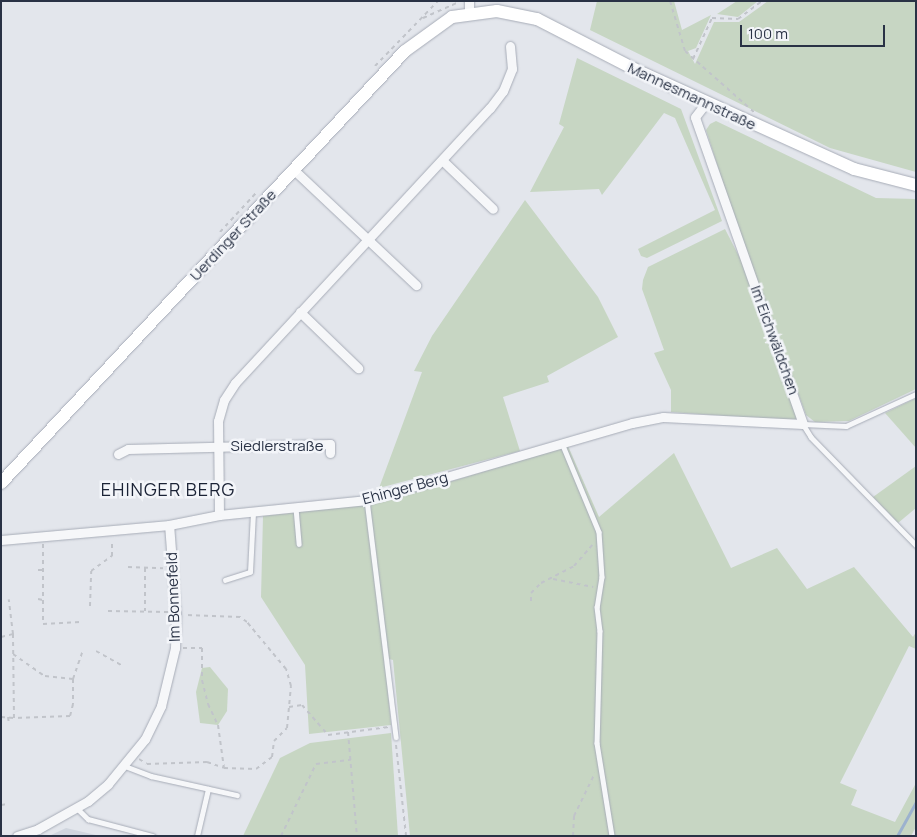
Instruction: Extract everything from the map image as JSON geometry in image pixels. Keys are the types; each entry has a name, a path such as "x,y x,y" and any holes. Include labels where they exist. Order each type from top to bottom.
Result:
{"main road":[{"name":"Mannesmannstraße","path":"469,7 496,6 537,19 750,124 854,169 916,185"},
{"name":"Uerdinger Straße","path":"1,483 405,51 436,26 469,7"}],"street":[{"name":"Siedlerstraße","path":"219,515 218,421 224,400 235,383 442,161 503,91 512,69 510,46"},
{"name":"Im Eichwäldchen","path":"706,103 695,117 803,424"},
{"path":"442,161 493,209"},
{"path":"294,170 370,238 416,285"},
{"path":"300,312 358,368"},
{"name":"Ehinger Berg","path":"1,540 169,525 219,515 367,500 562,443 663,417 803,424"},
{"name":"Siedlerstraße","path":"118,454 128,449 330,444 330,453"},
{"name":"Im Bonnefeld","path":"17,836 77,808 108,784 134,755 161,706 175,648 176,613 169,525"}],"lane":[{"path":"803,424 846,426 916,394"},
{"name":"Im Eichwäldchen","path":"803,424 816,443 916,545"},
{"path":"562,443 598,532 602,578 600,589 598,766 612,836"},
{"path":"367,500 396,737"},
{"path":"296,508 300,544"},
{"path":"225,580 250,572 253,512"},
{"path":"125,766 151,776 237,795"},
{"path":"197,836 208,789"},
{"path":"77,808 88,819 153,836"}],"path":[{"path":"438,1 421,19 462,1"},
{"path":"670,1 685,51 754,110 750,124"},
{"path":"712,18 738,19 762,1"},
{"path":"693,58 714,14"},
{"path":"90,606 91,570 112,556 112,530"},
{"path":"531,601 531,594 541,583 552,579 583,557 598,532"},
{"path":"44,537 43,624 80,622"},
{"path":"128,567 172,568"},
{"path":"145,568 145,611"},
{"path":"38,570 43,570"},
{"path":"552,579 600,589"},
{"path":"9,599 13,634 14,718"},
{"path":"38,599 43,600"},
{"path":"108,611 145,611 240,617 286,668 291,686 287,728 274,741 272,757 256,769 224,768 207,762 147,764 134,755"},
{"path":"1,638 13,634"},
{"path":"175,648 202,648 202,680 208,704 218,725 224,768"},
{"path":"96,651 123,666"},
{"path":"1,717 70,716 73,679 82,653"},
{"path":"13,654 45,676 73,679"},
{"path":"289,707 302,705 328,735 394,726"},
{"path":"8,717 9,724"},
{"path":"348,732 357,836"},
{"path":"396,737 406,836"},
{"path":"281,836 316,764 351,760"},
{"path":"573,836 574,816 598,766"},
{"path":"1,805 8,804"}],"shaded area":[{"path":"66,828 100,836 49,836"}],"green space":[{"path":"597,1 674,1 682,30 711,15 696,48 688,51 695,64 714,22 739,22 768,1 916,1 916,172 830,148 590,30"},
{"path":"737,1 758,1 738,17 717,14"},
{"path":"577,58 681,109 722,221 647,258 641,256 638,249 715,210 675,118 664,113 602,195 599,189 530,192 564,127 559,124"},
{"path":"716,121 876,198 916,199 916,389 849,421 815,422 806,415 733,214 706,130 710,124"},
{"path":"525,200 598,297 618,337 547,376 549,382 503,397 520,451 379,488 422,372 414,371 432,336"},
{"path":"725,229 747,272 798,416 796,421 671,412 671,390 654,353 664,350 642,289 643,280 648,267"},
{"path":"916,398 916,448 885,413"},
{"path":"568,446 599,517 674,453 731,568 777,548 807,589 854,567 913,637 916,632 916,649 909,646 840,783 857,790 851,805 895,822 916,783 916,827 911,836 410,836 393,660 385,658 391,725 309,734 305,665 261,597 263,516 383,502"},
{"path":"916,466 916,508 898,523 873,497"},
{"path":"210,667 228,689 227,711 218,725 200,723 196,692 202,668"},
{"path":"391,733 398,836 243,836 280,758 310,743"}],"waterway":[{"path":"897,836 916,802"}],"district":[{"name":"EHINGER BERG","path":"168,489"}]}
